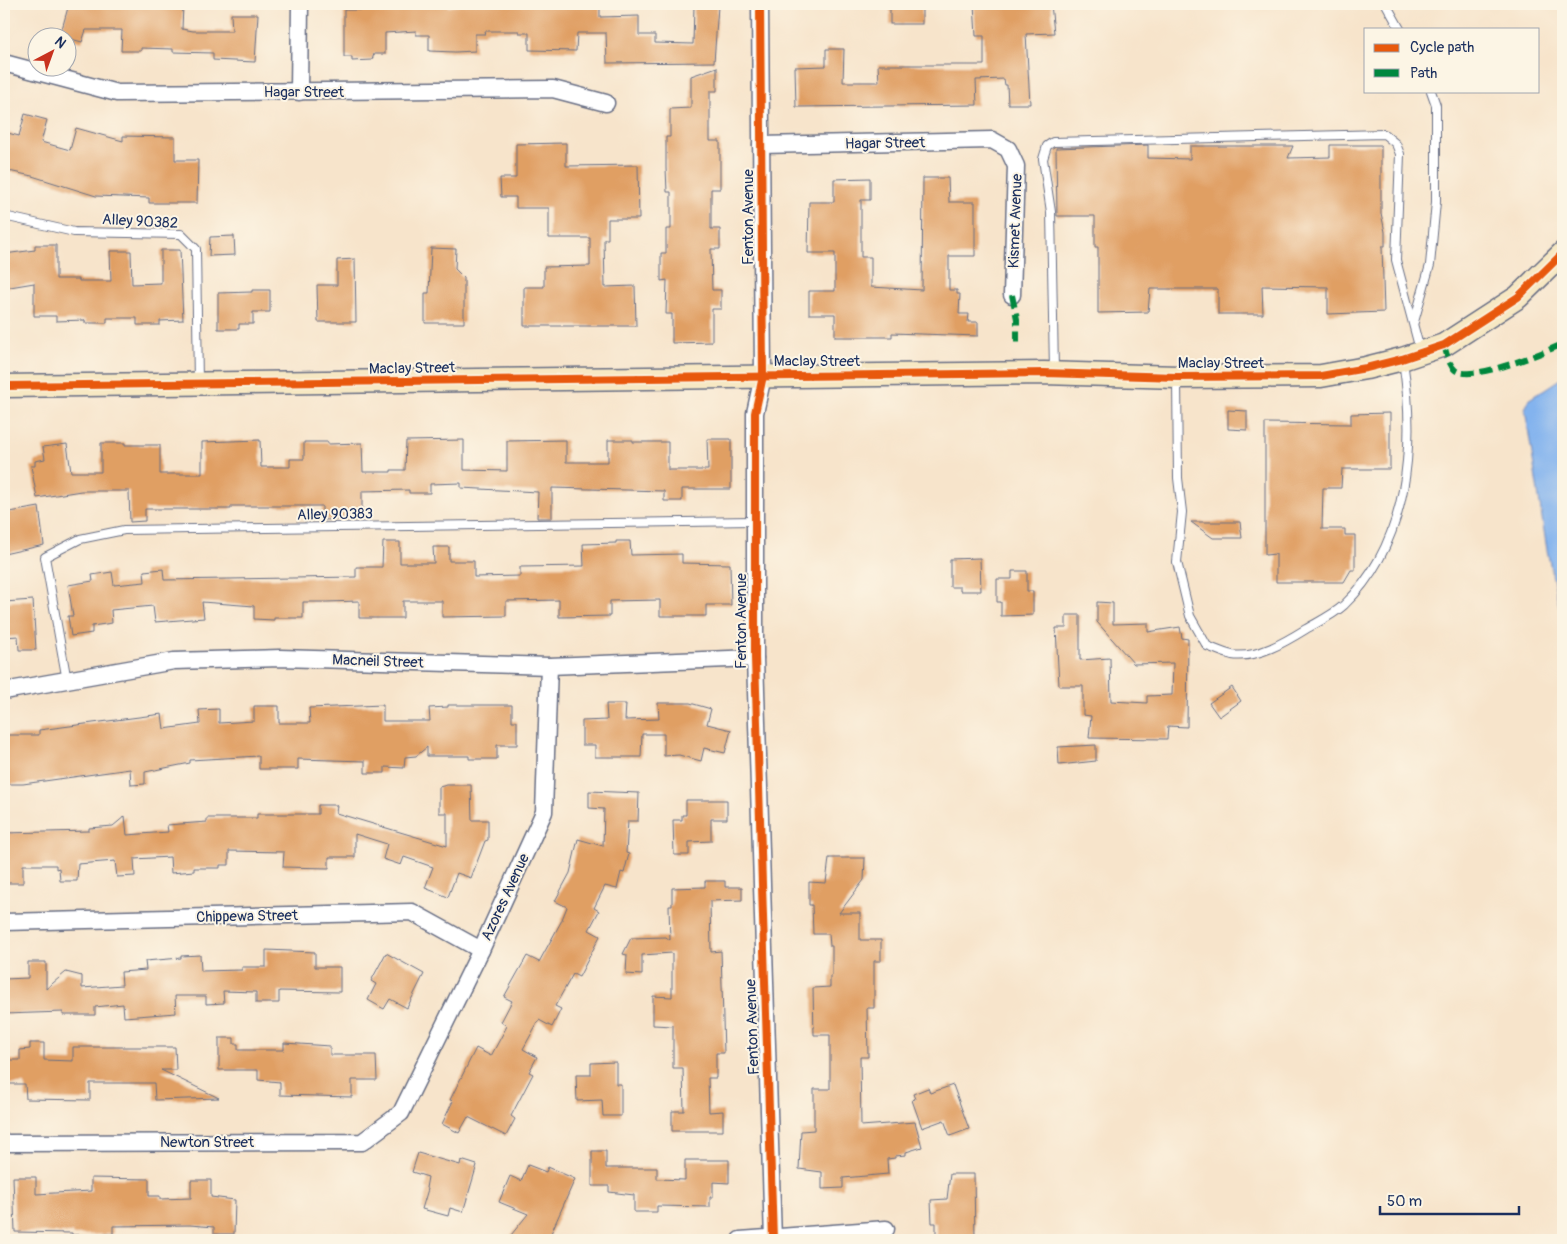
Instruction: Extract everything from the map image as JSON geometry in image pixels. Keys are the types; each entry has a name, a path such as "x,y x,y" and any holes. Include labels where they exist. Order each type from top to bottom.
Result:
{"street":[{"path":"299,92 300,4"},
{"name":"Fenton Avenue","path":"760,4 763,376 755,413 755,658 773,1240"},
{"name":"Hagar Street","path":"4,64 117,93 553,89 606,103"},
{"name":"Hagar Street","path":"761,146 992,140 1008,149"},
{"name":"Kismet Avenue","path":"1008,149 1016,166 1012,295"},
{"name":"Maclay Street","path":"4,386 738,378 763,376 1054,374 1177,378 1321,376 1412,355 1444,345 1518,297 1563,253"},
{"name":"Macneil Street","path":"4,691 174,661 280,658 549,666 755,658"},
{"name":"Azores Avenue","path":"401,1112 480,950 544,812 549,666"},
{"name":"Chippewa Street","path":"4,922 412,912 480,950"},
{"name":"Newton Street","path":"4,1143 362,1142 401,1112"},
{"path":"740,1240 773,1240 886,1229"}],"lane":[{"path":"1386,4 1399,28"},
{"path":"1177,378 1178,478 1182,512 1177,562 1190,616 1207,646 1233,655 1259,654 1297,634 1343,605 1379,561 1395,524 1408,464 1407,389 1412,355 1413,324 1430,266 1436,202 1436,105 1431,92"},
{"path":"1054,374 1051,212 1043,159 1047,146 1053,142 1384,134 1396,144 1400,154 1396,260 1413,324"},
{"name":"Alley 90382","path":"4,216 74,232 181,234 196,249 198,384"},
{"name":"Alley 90383","path":"67,681 45,557 80,540 124,530 755,521"}],"water":[{"path":"1563,377 1563,624 1547,550 1525,409 1528,400"}],"building":[{"path":"69,4 183,5 182,29 193,31 232,31 231,14 258,14 255,62 213,60 213,53 173,52 173,49 141,48 141,51 121,51 122,30 86,30 82,42 78,41 78,28 62,28"},
{"path":"365,4 448,4 448,7 468,4 600,4 600,17 639,16 639,35 655,35 655,43 693,44 694,5 718,6 714,62 607,63 606,33 577,33 576,51 529,50 529,33 519,33 519,31 485,31 486,34 475,34 475,51 455,52 429,51 429,35 416,35 416,31 385,33 385,54 374,54 372,60 352,61 352,57 344,57 344,10 366,10"},
{"path":"890,4 922,4 922,24 890,24"},
{"path":"974,4 1051,4 1054,33 1026,34 1030,104 1008,104 1007,85 1005,85 1004,79 976,80 977,105 796,107 795,67 826,66 826,49 844,49 843,82 879,82 878,65 984,65 984,36 976,36"},
{"path":"717,67 717,91 710,91 710,141 720,141 720,189 711,189 711,229 720,229 720,249 711,249 712,290 721,290 721,309 712,309 712,342 672,343 672,314 666,314 667,280 661,281 661,253 666,253 666,229 671,229 671,192 667,192 666,168 666,137 670,137 670,109 691,108 691,76"},
{"path":"25,114 47,120 41,142 70,150 76,128 123,141 123,136 175,137 175,160 198,160 197,203 149,203 149,198 96,196 32,176 4,170 4,132 19,136"},
{"path":"566,143 566,166 638,165 639,219 608,219 608,239 604,239 605,287 635,286 636,326 524,326 524,287 544,287 544,267 590,266 590,238 549,238 549,208 516,208 516,197 501,197 500,178 516,178 516,144"},
{"path":"1148,145 1148,158 1190,159 1190,146 1293,146 1288,158 1330,157 1330,145 1381,145 1381,213 1385,232 1385,246 1382,246 1384,312 1328,314 1328,287 1262,286 1263,314 1218,314 1218,289 1150,289 1148,312 1098,313 1098,247 1095,247 1095,216 1057,216 1056,148"},
{"path":"870,178 870,200 861,200 861,257 871,257 871,287 922,290 923,178 948,178 949,202 975,202 975,256 949,256 949,290 957,290 957,294 960,294 959,314 969,314 968,322 978,322 978,336 892,333 892,337 835,337 835,314 809,314 809,291 835,291 835,253 808,253 809,202 834,202 834,179"},
{"path":"234,236 235,255 209,256 210,237"},
{"path":"35,245 56,245 56,279 79,279 79,281 111,281 110,251 131,251 132,284 161,283 161,250 180,250 183,320 160,321 160,325 137,325 137,318 107,318 107,323 85,323 85,320 56,321 56,316 34,316 34,283 4,288 4,254 35,250"},
{"path":"431,248 456,249 455,269 464,278 464,323 425,323 425,293 429,293"},
{"path":"355,259 356,322 318,322 317,285 337,285 337,260"},
{"path":"252,290 270,290 270,312 253,312 253,324 239,324 239,329 218,329 218,293 252,292"},
{"path":"1228,410 1247,411 1247,430 1228,429"},
{"path":"1390,413 1390,469 1342,469 1341,488 1323,488 1322,529 1345,529 1345,535 1355,535 1355,570 1351,570 1344,582 1276,582 1276,554 1265,555 1265,423 1351,424 1351,414"},
{"path":"707,439 731,439 731,489 682,489 682,501 664,501 664,491 552,488 552,518 537,518 538,492 461,488 461,483 430,484 430,493 409,493 409,490 362,491 362,519 322,520 322,506 231,506 231,509 145,509 145,521 130,522 129,491 81,491 37,498 31,466 35,466 35,461 45,459 43,447 67,444 71,472 101,472 101,443 125,443 125,445 160,445 160,474 202,474 202,442 260,440 261,467 290,467 290,459 304,459 304,442 328,442 328,444 362,443 363,472 391,472 391,470 405,470 406,441 464,440 464,470 507,471 507,441 566,440 566,462 608,462 608,440 633,440 633,442 668,442 668,470 708,470"},
{"path":"39,507 44,545 4,554 4,513"},
{"path":"1191,522 1240,522 1242,538 1213,538"},
{"path":"616,541 630,541 631,555 682,554 682,563 730,564 731,605 706,605 706,616 660,616 660,600 610,601 610,616 559,617 559,600 506,601 506,616 442,617 442,601 403,601 403,618 359,618 359,601 303,602 303,618 274,618 274,620 254,619 254,606 202,602 204,618 155,622 153,606 111,610 112,623 92,626 92,633 71,636 68,616 73,616 68,585 93,581 92,575 112,572 114,585 145,582 144,571 163,569 164,580 356,577 356,567 382,567 383,542 400,542 400,563 434,563 433,547 449,547 449,561 474,561 474,577 520,576 520,567 584,566 583,544 616,543"},
{"path":"980,558 981,591 960,591 960,587 950,587 950,559"},
{"path":"1012,571 1027,571 1027,591 1033,591 1033,615 1001,616 1001,602 997,602 997,579 1012,579"},
{"path":"33,600 36,650 19,650 18,636 4,637 4,602"},
{"path":"1097,602 1113,603 1113,624 1148,623 1148,632 1180,627 1182,638 1188,639 1187,727 1168,726 1167,739 1089,738 1091,716 1083,715 1083,686 1059,686 1056,628 1066,628 1066,615 1080,615 1080,660 1110,658 1111,701 1147,703 1147,696 1172,695 1173,663 1134,664 1097,622"},
{"path":"1232,687 1241,701 1219,717 1209,703"},
{"path":"658,703 690,703 711,709 707,724 731,730 725,753 704,748 701,761 679,755 664,756 664,734 642,734 641,757 595,757 595,745 582,745 582,721 607,720 606,704 626,704 625,720 659,719"},
{"path":"383,705 383,721 430,721 429,708 448,707 448,705 512,705 512,721 517,721 517,745 497,745 497,759 469,759 469,756 427,756 427,747 416,756 405,757 404,768 385,767 385,773 365,773 365,761 298,759 298,769 259,769 259,756 190,760 190,763 145,772 145,784 131,785 130,769 23,784 4,784 4,735 39,735 39,730 162,714 164,729 200,724 199,710 219,709 219,723 254,721 254,706 279,706 279,723 310,723 309,708"},
{"path":"1096,745 1096,761 1059,765 1058,747"},
{"path":"471,785 472,820 488,820 488,840 485,841 471,878 457,873 448,897 425,888 433,867 404,857 401,865 383,859 387,844 355,834 355,857 329,857 329,868 283,867 284,852 229,851 229,865 220,865 220,868 194,868 194,871 171,873 170,857 134,859 135,876 117,877 115,861 78,864 77,881 60,881 59,868 56,869 56,865 23,865 23,883 4,883 4,833 89,831 89,828 113,826 125,816 127,835 168,832 167,825 207,822 207,818 257,818 257,814 318,814 318,805 337,805 336,813 447,846 447,813 439,813 439,787"},
{"path":"589,791 639,793 638,821 628,821 626,853 629,854 624,873 621,872 617,889 605,886 594,908 599,911 589,930 600,936 579,977 573,974 555,1006 561,1009 552,1027 539,1020 523,1049 537,1057 529,1072 533,1074 511,1116 515,1119 506,1136 468,1117 459,1133 442,1124 453,1101 450,1100 476,1048 491,1056 507,1026 501,1022 512,1001 504,997 527,956 539,962 561,922 567,907 555,901 570,873 578,839 603,846 604,809 589,808"},
{"path":"686,800 727,800 727,819 711,819 711,841 689,842 689,855 674,855 673,820 682,820 682,815 686,815"},
{"path":"829,858 865,858 864,880 839,913 860,913 860,940 881,940 881,961 874,961 874,1008 867,1008 868,1057 860,1057 861,1126 915,1122 922,1147 906,1152 906,1155 887,1159 888,1174 843,1178 843,1188 822,1189 822,1172 799,1169 801,1131 814,1130 814,1089 830,1089 830,1035 814,1035 813,988 830,987 832,946 830,946 829,934 813,934 812,905 809,905 809,882 826,883"},
{"path":"705,881 725,881 725,887 742,887 742,900 710,901 711,952 721,951 724,1053 716,1053 716,1078 708,1078 709,1112 723,1111 723,1131 672,1131 672,1111 684,1111 683,1068 673,1068 673,1026 653,1025 653,996 672,997 672,953 642,955 642,975 626,974 627,955 623,954 631,938 666,937 670,940 669,906 672,906 672,888 705,887"},
{"path":"266,950 315,952 315,967 340,967 340,992 279,991 279,1003 256,1003 256,992 223,991 224,1003 206,1004 206,996 175,996 176,1013 124,1017 123,1004 95,1007 95,1015 63,1015 63,1012 4,1014 4,979 28,978 28,962 46,962 46,989 66,972 82,976 82,988 122,985 121,972 146,970 145,961 181,958 181,956 200,955 201,971 242,970 242,967 266,967"},
{"path":"386,953 424,974 407,1008 390,999 384,1009 368,1000 376,984 371,981"},
{"path":"219,1038 234,1038 234,1044 238,1044 238,1050 284,1050 284,1043 330,1046 330,1055 376,1055 377,1080 352,1080 352,1097 280,1095 280,1082 258,1080 258,1070 219,1070"},
{"path":"30,1043 44,1043 44,1060 73,1061 73,1047 175,1047 176,1070 161,1070 219,1098 155,1100 154,1083 90,1083 90,1100 26,1099 25,1084 7,1084 7,1060 20,1060 20,1050 30,1049"},
{"path":"616,1062 616,1084 621,1084 621,1116 603,1116 602,1100 577,1101 576,1075 591,1075 591,1063"},
{"path":"953,1085 969,1129 950,1136 944,1120 922,1128 912,1100 915,1099 913,1094 928,1088 930,1093"},
{"path":"592,1151 606,1151 606,1168 657,1168 657,1179 685,1180 685,1160 729,1160 729,1183 713,1182 713,1197 710,1197 710,1207 657,1206 657,1212 634,1212 634,1195 609,1192 609,1186 592,1186"},
{"path":"418,1153 460,1165 461,1160 477,1165 463,1212 450,1208 448,1216 422,1209 428,1189 426,1188 428,1177 412,1172"},
{"path":"528,1165 546,1172 548,1167 575,1179 548,1240 507,1240 528,1214 499,1202 510,1176 521,1181"},
{"path":"950,1174 974,1174 975,1240 936,1240 936,1223 932,1223 931,1200 947,1199"},
{"path":"13,1177 36,1177 36,1194 91,1191 91,1178 149,1179 149,1196 160,1196 160,1199 191,1198 191,1180 211,1180 211,1197 235,1200 234,1234 214,1234 214,1227 190,1225 113,1226 113,1234 72,1235 72,1233 15,1232"}],"marked path":[{"path":"1012,295 1017,319 1017,343"},
{"path":"1444,345 1448,358 1455,370 1463,373 1476,373 1508,365 1563,344"}],"cycle path":[{"path":"760,4 763,376 755,413 755,658 773,1240"},
{"path":"4,386 1044,373 1177,377 1321,376 1402,359 1444,345 1518,297 1563,253"}]}
